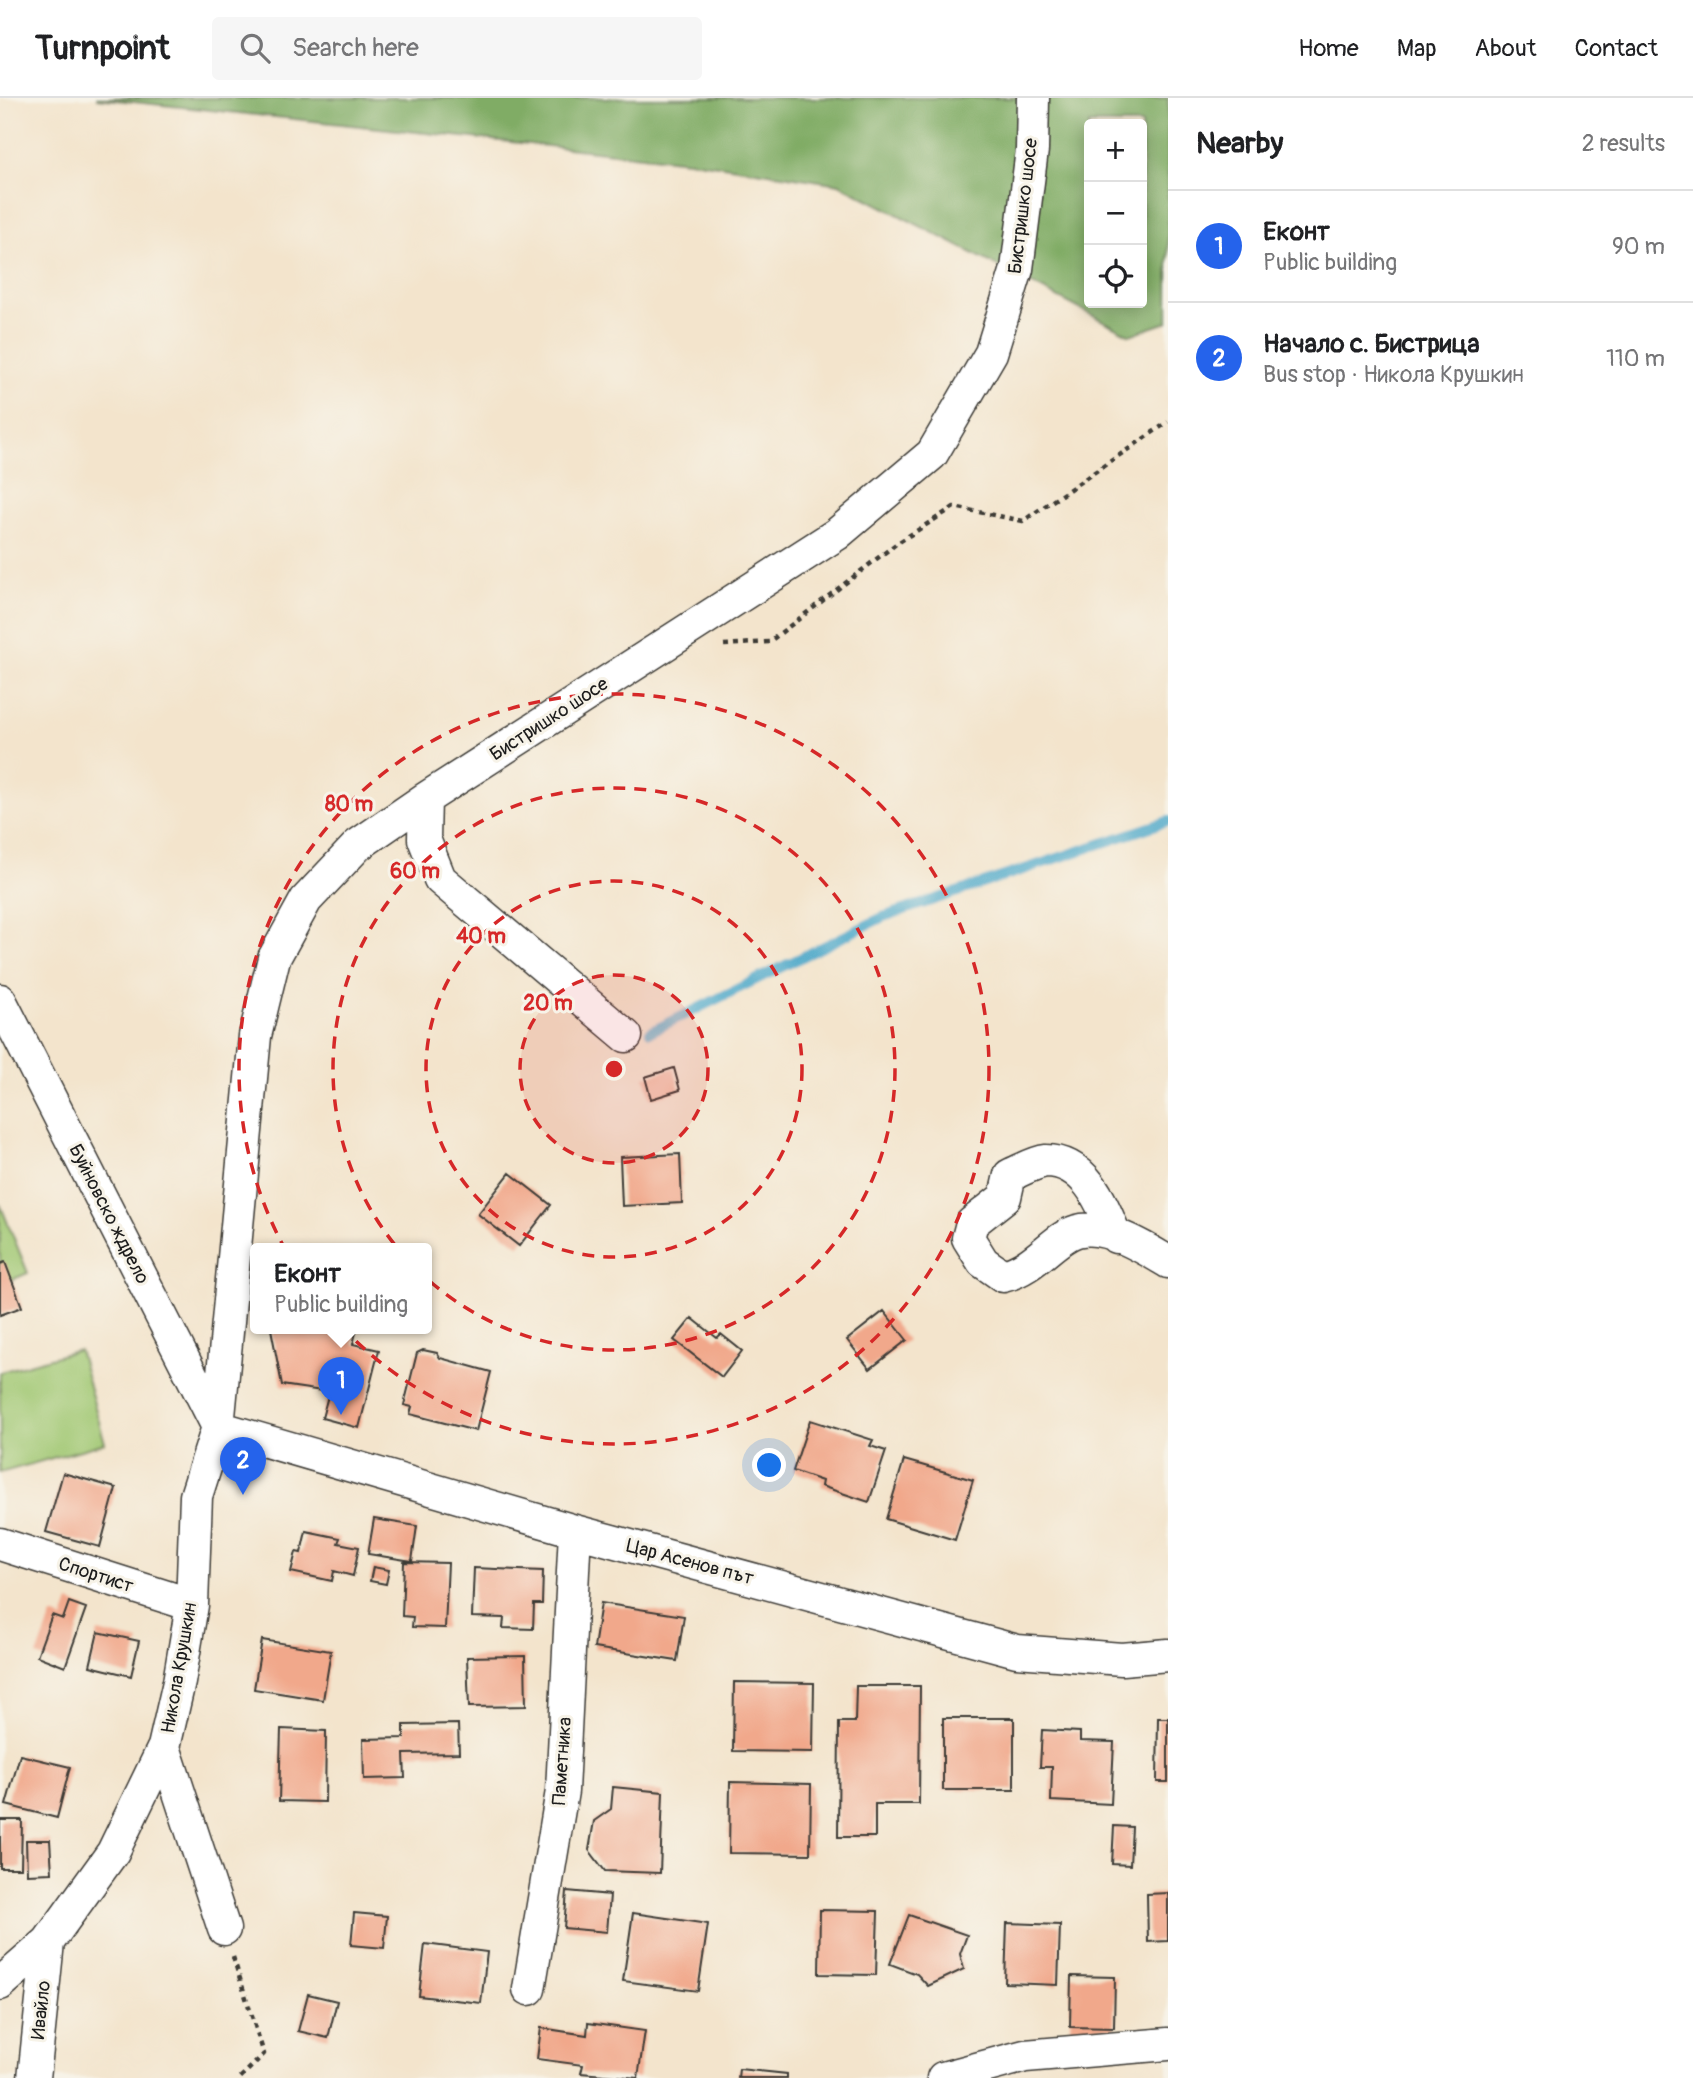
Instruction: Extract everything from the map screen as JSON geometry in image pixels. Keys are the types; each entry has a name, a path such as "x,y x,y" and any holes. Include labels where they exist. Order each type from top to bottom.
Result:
{"street":[{"name":"Бистришко шосе","path":"218,1427 255,1036 274,958 306,900 358,845 837,534 932,454 991,354 1017,269 1032,150 1033,98"},
{"path":"425,799 424,839 440,879 626,1036"},
{"name":"Буйновско ждрело","path":"0,1000 218,1427"},
{"path":"1115,1237 1099,1194 1073,1169 1045,1161 1010,1175 1005,1197 972,1223 968,1238 983,1262 1003,1276 1020,1272 1075,1231 1099,1230 1168,1262"},
{"name":"Цар Асенов път","path":"218,1427 575,1531 1017,1651 1122,1660 1168,1656"},
{"name":"Никола Крушкин","path":"0,1984 48,1942 113,1852 164,1746 179,1682 192,1605 196,1496 218,1427"},
{"name":"Паметника","path":"529,1989 562,1791 575,1531"},
{"name":"Спортист","path":"0,1544 192,1605"},
{"path":"164,1746 224,1929"},
{"name":"Ивайло","path":"34,2078 48,1942"},
{"path":"943,2078 1025,2056 1168,2044"}],"path":[{"path":"719,645 769,642 896,544 954,507 1023,521 1168,422"},
{"path":"224,1929 264,2054 240,2078"}],"green space":[{"path":"96,98 1168,98 1168,322 1130,335 839,184 698,162"},
{"path":"0,1204 28,1273 0,1285"},
{"path":"79,1350 105,1443 0,1473 0,1372"}],"building":[{"path":"674,1068 680,1090 651,1099 645,1077"},
{"path":"680,1154 682,1203 622,1206 620,1157"},
{"path":"510,1173 551,1205 519,1246 478,1214"},
{"path":"5,1262 22,1307 0,1315 0,1264"},
{"path":"884,1311 907,1340 870,1369 847,1340"},
{"path":"692,1318 717,1338 721,1334 742,1351 722,1377 674,1340"},
{"path":"272,1334 356,1334 353,1344 379,1350 359,1428 322,1418 329,1392 282,1385"},
{"path":"423,1350 437,1353 440,1358 491,1372 476,1431 410,1414 412,1407 404,1405 417,1353"},
{"path":"810,1420 873,1440 870,1446 886,1451 869,1502 821,1486 822,1481 793,1471"},
{"path":"904,1460 973,1480 955,1540 886,1519"},
{"path":"63,1473 116,1488 100,1547 46,1532"},
{"path":"374,1519 417,1526 412,1561 368,1554"},
{"path":"306,1531 340,1538 338,1543 359,1547 353,1576 334,1571 332,1581 291,1572 296,1552 301,1553"},
{"path":"404,1562 448,1563 445,1628 412,1627 413,1617 402,1616"},
{"path":"373,1567 389,1570 386,1584 370,1581"},
{"path":"474,1568 543,1571 542,1604 534,1604 533,1629 503,1628 504,1618 472,1617"},
{"path":"69,1602 86,1608 65,1667 37,1656 52,1615 63,1619"},
{"path":"601,1603 684,1616 677,1661 594,1648"},
{"path":"98,1632 139,1641 131,1676 90,1666"},
{"path":"262,1640 331,1651 323,1700 254,1689"},
{"path":"525,1656 526,1706 469,1707 467,1657"},
{"path":"734,1682 814,1683 813,1752 733,1751"},
{"path":"856,1686 920,1686 919,1804 875,1804 875,1837 838,1837 839,1722 855,1722"},
{"path":"943,1718 1014,1718 1014,1790 943,1790"},
{"path":"1158,1718 1168,1718 1168,1782 1157,1782"},
{"path":"458,1724 459,1753 404,1754 405,1778 364,1779 363,1739 404,1738 404,1725"},
{"path":"281,1729 326,1731 325,1802 279,1801"},
{"path":"1042,1730 1080,1732 1080,1741 1114,1742 1111,1804 1051,1801 1052,1767 1040,1767"},
{"path":"20,1755 70,1767 57,1818 6,1805"},
{"path":"730,1782 811,1784 810,1854 729,1853"},
{"path":"613,1787 663,1792 660,1873 605,1871 589,1850 594,1821 611,1809"},
{"path":"0,1820 22,1820 21,1868 0,1868"},
{"path":"1114,1826 1132,1827 1130,1865 1112,1864"},
{"path":"26,1840 50,1840 52,1873 27,1874"},
{"path":"567,1891 610,1895 607,1932 564,1928"},
{"path":"1168,1893 1168,1941 1148,1942 1147,1894"},
{"path":"820,1910 878,1911 876,1975 819,1974"},
{"path":"354,1913 387,1916 384,1948 351,1945"},
{"path":"633,1913 708,1924 698,1991 623,1981"},
{"path":"909,1915 967,1935 960,1954 964,1969 928,1986 917,1974 890,1964"},
{"path":"1007,1923 1060,1925 1058,1985 1005,1983"},
{"path":"425,1944 487,1952 481,2003 419,1996"},
{"path":"1071,1976 1115,1977 1114,2028 1070,2027"},
{"path":"308,1994 337,2001 328,2038 298,2031"},
{"path":"588,2023 645,2031 638,2078 581,2073 583,2065 537,2059 541,2028 587,2035"},
{"path":"739,2069 787,2074 787,2078 738,2078"}],"waterway":[{"path":"650,1032 883,917 1168,821"}],"place":[{"name":"Еконт","path":"341,1415"},
{"name":"Начало с. Бистрица","path":"243,1495"}]}
